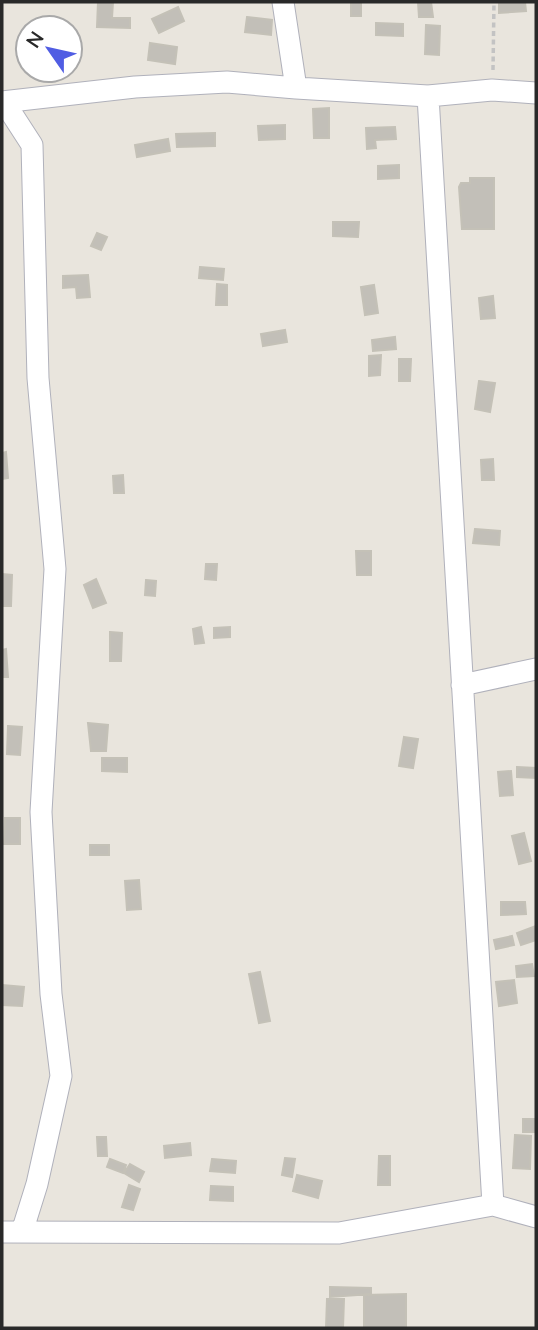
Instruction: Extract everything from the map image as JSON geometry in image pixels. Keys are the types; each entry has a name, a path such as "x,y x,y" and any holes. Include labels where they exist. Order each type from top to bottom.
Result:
{"street":[{"path":"283,2 296,88"},
{"path":"2,104 135,87 228,82 428,96 492,90 536,93"},
{"path":"428,96 493,1205"},
{"path":"2,104 10,111 32,145 37,366 55,569 41,812 51,993 61,1076 37,1184 12,1232 340,1233 493,1205 536,1217"},
{"path":"462,685 536,669"}],"path":[{"path":"492,90 494,2"}],"building":[{"path":"98,2 113,2 112,18 130,18 130,28 97,27"},
{"path":"351,2 361,2 361,16 351,16"},
{"path":"418,2 431,2 433,17 419,17"},
{"path":"499,2 525,2 526,11 499,13"},
{"path":"178,7 184,21 159,33 152,19"},
{"path":"247,17 272,20 271,35 245,32"},
{"path":"376,23 403,24 403,36 376,35"},
{"path":"426,25 440,26 439,55 425,54"},
{"path":"150,43 177,47 175,64 148,60"},
{"path":"329,108 329,138 314,138 313,109"},
{"path":"285,125 285,139 259,140 258,126"},
{"path":"395,127 396,139 375,140 376,148 367,149 366,128"},
{"path":"215,133 215,146 177,147 176,134"},
{"path":"168,139 170,151 137,157 135,145"},
{"path":"399,165 399,178 378,179 378,166"},
{"path":"470,178 494,178 494,229 462,229 459,187 461,183 470,183"},
{"path":"333,222 359,222 358,237 333,236"},
{"path":"97,233 107,237 101,250 91,246"},
{"path":"200,267 224,269 223,280 199,278"},
{"path":"88,275 90,297 77,298 76,287 63,288 63,276"},
{"path":"217,284 227,285 227,305 216,305"},
{"path":"374,285 378,313 365,315 361,287"},
{"path":"493,296 495,318 481,319 479,298"},
{"path":"285,330 287,342 263,346 261,334"},
{"path":"395,337 396,349 373,351 372,340"},
{"path":"381,355 380,375 369,376 369,356"},
{"path":"399,359 411,359 410,381 399,381"},
{"path":"479,381 495,383 490,412 475,409"},
{"path":"6,452 8,478 2,479 2,453"},
{"path":"493,459 494,480 482,480 481,460"},
{"path":"123,475 124,493 114,493 113,476"},
{"path":"475,529 500,531 499,545 473,543"},
{"path":"356,551 371,551 371,575 357,575"},
{"path":"206,564 217,564 216,580 205,579"},
{"path":"2,574 12,575 11,606 2,606"},
{"path":"96,579 106,603 93,608 84,585"},
{"path":"146,580 156,581 155,596 145,595"},
{"path":"201,627 204,643 195,644 193,629"},
{"path":"230,627 230,637 214,638 214,628"},
{"path":"110,632 122,633 121,661 110,661"},
{"path":"6,649 8,677 2,677 2,650"},
{"path":"88,723 108,725 106,751 91,751"},
{"path":"8,726 22,727 20,755 7,754"},
{"path":"404,737 418,739 413,768 399,766"},
{"path":"102,758 127,758 127,772 102,771"},
{"path":"517,767 536,768 536,778 517,777"},
{"path":"511,771 513,795 500,796 498,772"},
{"path":"5,818 20,818 20,844 4,844"},
{"path":"524,833 531,861 519,864 512,836"},
{"path":"90,845 109,845 109,855 90,855"},
{"path":"139,880 141,909 127,910 125,881"},
{"path":"501,902 525,902 526,914 501,915"},
{"path":"536,926 536,940 521,945 517,933"},
{"path":"512,936 514,945 496,949 494,940"},
{"path":"532,964 534,976 517,977 516,966"},
{"path":"260,972 270,1021 259,1023 249,974"},
{"path":"514,980 517,1003 499,1006 496,982"},
{"path":"2,985 24,987 22,1006 2,1005"},
{"path":"523,1119 536,1119 536,1132 523,1132"},
{"path":"515,1135 531,1136 530,1169 513,1168"},
{"path":"97,1137 106,1137 107,1156 98,1156"},
{"path":"190,1143 191,1155 165,1158 164,1146"},
{"path":"379,1156 390,1156 390,1185 378,1185"},
{"path":"285,1158 295,1159 292,1177 282,1175"},
{"path":"110,1159 126,1165 123,1173 107,1167"},
{"path":"212,1159 236,1161 235,1173 210,1171"},
{"path":"130,1164 144,1172 139,1182 124,1173"},
{"path":"297,1175 322,1181 318,1198 293,1191"},
{"path":"129,1185 140,1189 133,1210 122,1207"},
{"path":"211,1186 233,1187 233,1201 210,1200"},
{"path":"330,1287 371,1288 371,1294 330,1297"},
{"path":"406,1294 406,1328 364,1328 364,1295"},
{"path":"327,1299 344,1299 343,1328 326,1328"}]}
